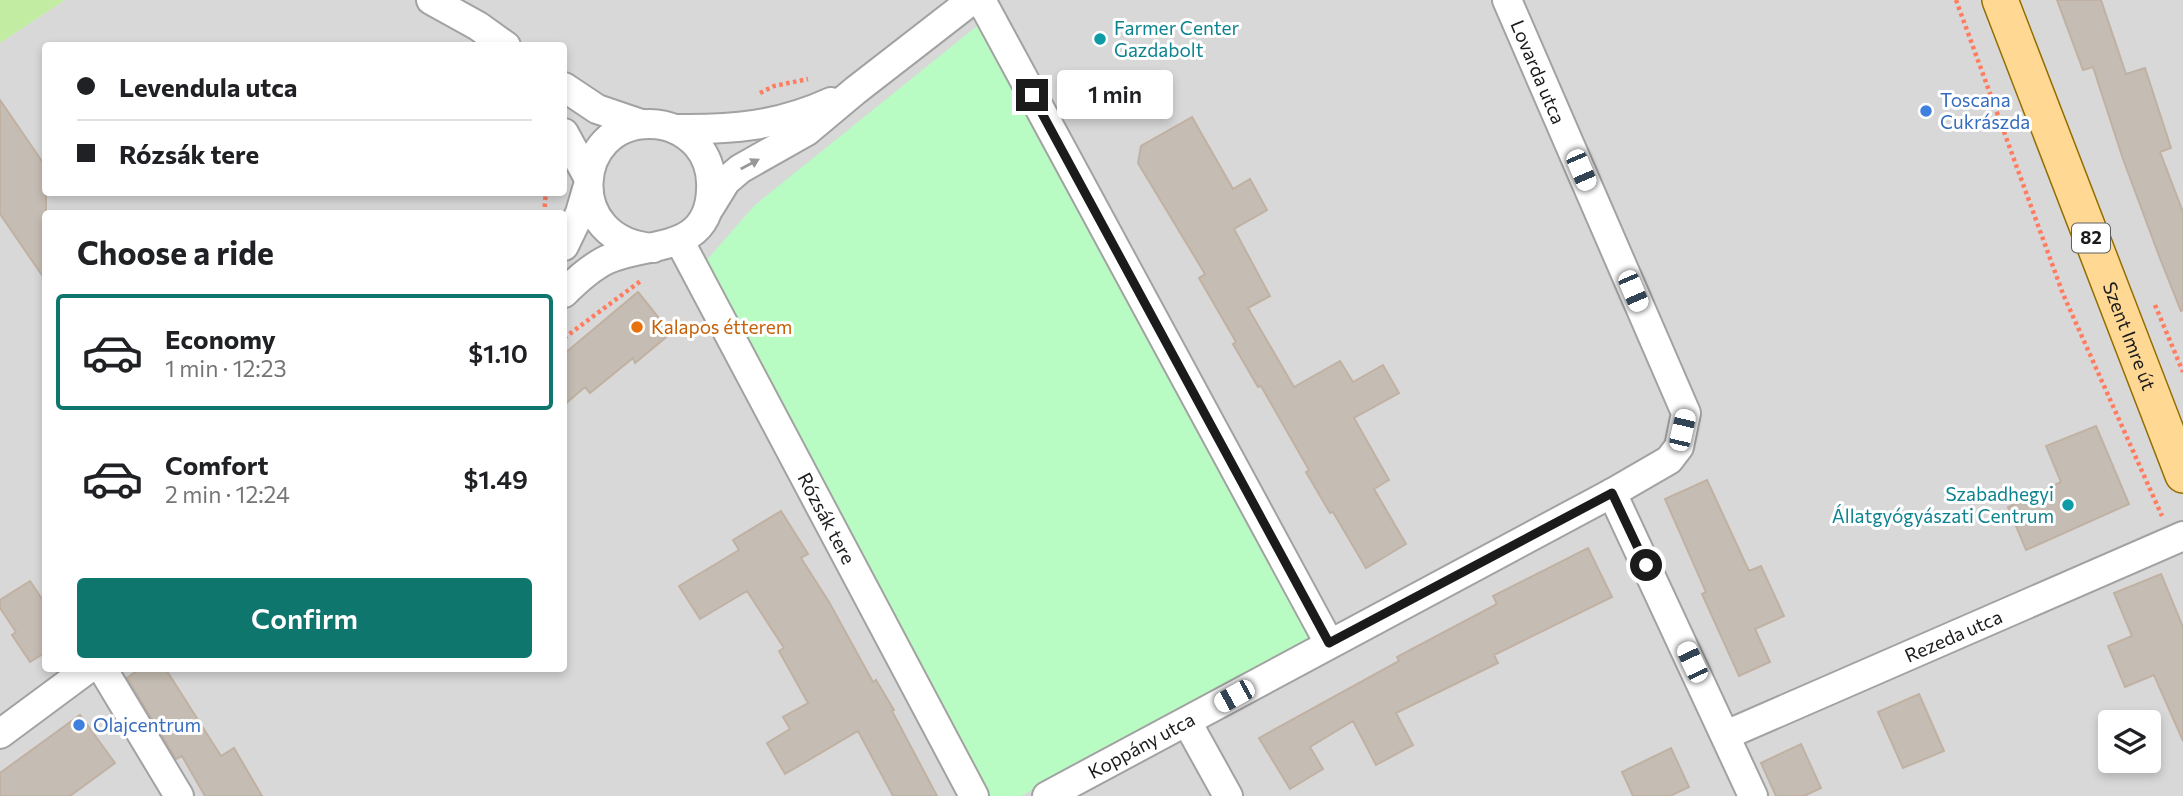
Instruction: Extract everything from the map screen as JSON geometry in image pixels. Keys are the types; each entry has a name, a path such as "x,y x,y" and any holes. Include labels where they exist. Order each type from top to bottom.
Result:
{"main road":[{"name":"Szent Imre út","path":"2000,0 2183,475"}],"street":[{"path":"430,0 487,36"},
{"path":"567,290 593,268 607,260 666,244 697,227 726,181 740,169 807,131 972,0"},
{"path":"981,0 1329,643"},
{"name":"Lovarda utca","path":"1507,0 1686,413"},
{"path":"567,89 597,109 641,124"},
{"path":"675,129 721,129 762,125 804,114 856,90"},
{"path":"567,240 580,213 594,158 606,142 622,130 641,124 658,124 675,129 689,137 706,159 712,178 711,199 706,214"},
{"path":"567,139 588,183 596,217 606,230 636,247 666,244"},
{"name":"Rózsák tere","path":"666,244 974,796"},
{"name":"Koppány utca","path":"1047,796 1669,460 1679,447 1686,413"},
{"path":"1612,493 1753,796"},
{"name":"Rezeda utca","path":"1726,735 2178,538"},
{"path":"0,734 84,672"},
{"path":"104,672 179,796"},
{"path":"1187,722 1228,796"}],"path":[{"path":"1956,0 2063,294 2178,538"},
{"path":"754,96 774,86 811,78"}],"shaded area":[{"path":"65,0 2183,0 2183,796 0,796 0,43"}],"green space":[{"path":"0,0 65,0 0,43"},
{"path":"977,26 1313,638 1021,796 987,796 705,262 755,205"}],"building":[{"path":"2057,0 2101,0 2126,74 2145,68 2171,148 2160,152 2183,212 2181,311 2123,159 2093,67 2083,70"},
{"path":"0,100 42,161 42,196 46,196 46,210 42,210 42,275 0,214"},
{"path":"1192,117 1233,189 1250,179 1267,210 1234,229 1270,296 1248,308 1294,387 1340,361 1353,382 1383,365 1399,393 1354,418 1389,480 1374,489 1406,544 1366,568 1333,512 1330,513 1261,386 1258,387 1233,344 1236,342 1199,278 1205,274 1138,163 1141,146"},
{"path":"638,292 671,333 635,363 633,358 590,393 585,387 567,402 567,351"},
{"name":"Szabadhegyi Állatgyógyászati Centrum","path":"2096,426 2129,504 2026,550 2008,507 2061,482 2046,446"},
{"path":"1707,480 1749,571 1761,566 1784,616 1755,629 1770,662 1739,676 1702,594 1706,592 1665,499"},
{"path":"781,511 808,554 801,558 829,602 873,682 876,680 894,710 892,711 937,796 893,796 858,731 785,774 767,743 790,729 783,717 808,703 779,651 784,648 747,591 700,619 679,586 739,550 733,540"},
{"path":"1588,548 1612,597 1494,655 1498,663 1396,713 1413,745 1376,765 1353,721 1310,747 1323,769 1290,789 1259,738 1399,661 1397,657 1497,604 1493,596"},
{"path":"2161,574 2183,627 2183,741 2154,675 2125,687 2108,646 2132,636 2114,593"},
{"path":"30,581 42,599 42,654 30,662 12,635 16,632 0,608 0,600"},
{"path":"135,672 168,672 221,756 234,748 262,796 205,796 182,756 176,759 127,678"},
{"path":"1919,694 1944,751 1903,768 1878,712"},
{"path":"80,715 115,763 70,796 0,796 0,773"},
{"path":"1801,744 1821,788 1804,796 1776,796 1761,763"},
{"path":"1671,748 1689,787 1670,796 1633,796 1622,772"}],"place":[{"name":"Farmer Center Gazdabolt","path":"1100,39"},
{"name":"Toscana Cukrászda","path":"1926,111"},
{"name":"Kalapos étterem","path":"637,327"},
{"name":"Szabadhegyi Állatgyógyászati Centrum","path":"2068,505"},
{"name":"Olajcentrum","path":"79,725"}],"route":[{"path":"1032,95 1329,643 1612,493 1646,565"}]}
